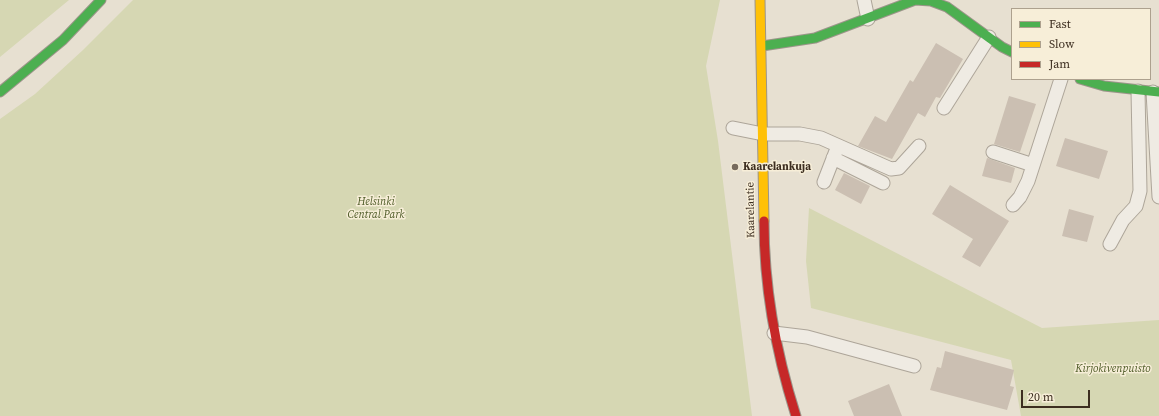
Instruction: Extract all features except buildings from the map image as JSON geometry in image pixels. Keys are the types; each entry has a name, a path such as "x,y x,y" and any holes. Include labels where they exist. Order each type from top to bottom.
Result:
{"main road":[{"path":"0,92 63,40 101,0"},
{"name":"Kaarelantie","path":"760,0 762,46 764,246 774,333 784,378 796,416"},
{"path":"762,46 815,38 915,0 931,0 947,7 988,37 1011,51"},
{"path":"1083,80 1104,86 1156,92"}],"lane":[{"path":"864,0 868,19"},
{"path":"944,108 988,37"},
{"path":"1013,205 1020,197 1033,165 1061,80"},
{"path":"1110,244 1123,220 1136,206 1140,191 1138,90"},
{"path":"1156,92 1159,197"},
{"path":"733,128 763,134 800,134 821,138 891,169 899,168 919,146"},
{"path":"824,182 839,145"},
{"path":"993,152 1033,165"},
{"path":"833,158 883,183"},
{"path":"774,333 807,337 914,366"}],"green space":[{"path":"0,0 69,0 0,57"},
{"name":"Helsinki Central Park","path":"133,0 720,0 706,66 718,141 752,416 0,416 0,119 35,94 83,50"},
{"name":"Kirjokivenpuisto","path":"809,208 1042,328 1159,320 1159,416 1021,416 1011,360 811,308 806,261"}],"traffic: fast":[{"path":"0,92 63,40 101,0"},
{"path":"762,46 815,38 915,0 931,1 947,7 1002,47 1011,52"},
{"path":"1083,80 1104,86 1159,92"}],"traffic: slow":[{"path":"760,0 764,221"}],"traffic: jam":[{"path":"764,221 766,270 772,320 796,416"}],"place":[{"name":"Kaarelankuja","path":"735,167"}]}
